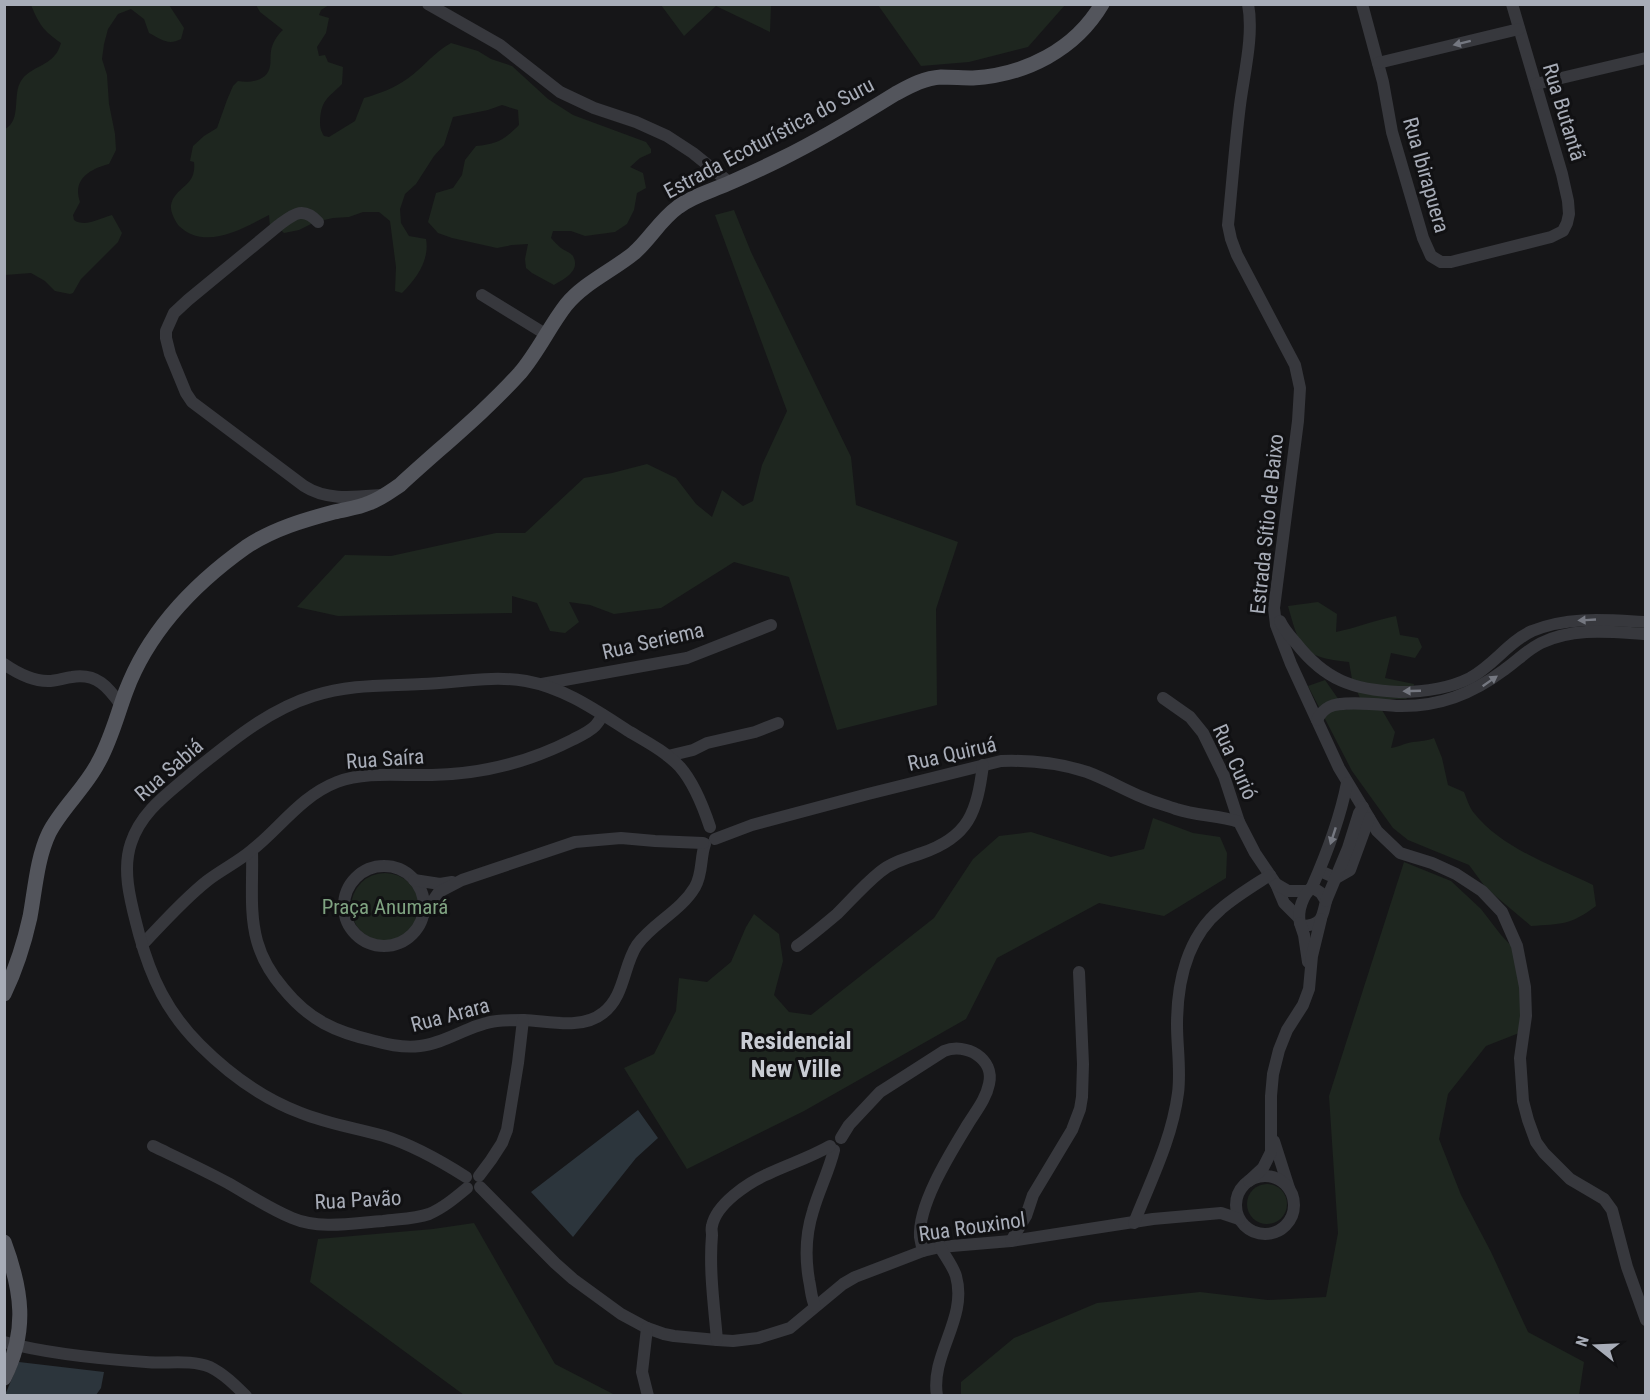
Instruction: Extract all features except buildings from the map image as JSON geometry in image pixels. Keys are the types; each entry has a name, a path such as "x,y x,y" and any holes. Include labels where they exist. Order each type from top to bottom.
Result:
{"main road":[{"name":"Estrada Ecoturística do Suru","path":"4,994 24,945 42,854 49,833 97,766 108,744 127,690 157,631 208,576 247,547 271,533 313,518 369,504 400,485 521,371 567,304 591,283 634,253 677,207 813,144 914,84 939,77 973,78 996,75 1018,70 1042,60 1076,38 1102,4"},
{"path":"4,1242 13,1265 20,1296 20,1317 11,1344 12,1363 4,1378"}],"street":[{"path":"428,4 501,45 560,92 667,136 693,153 730,183"},
{"name":"Estrada Sítio de Baixo","path":"1248,4 1250,35 1228,225 1237,255 1295,365 1300,388 1298,421 1274,608 1276,625 1296,674 1347,783 1377,831 1400,853 1432,863 1456,874 1482,891 1502,912 1517,946 1524,987 1526,1016 1520,1058 1523,1101 1528,1120 1536,1142 1551,1160 1570,1179 1604,1199 1612,1210 1627,1267 1646,1320"},
{"name":"Rua Ibirapuera","path":"1362,4 1378,63 1392,132 1423,238 1431,256 1441,262 1451,262 1524,245 1563,231"},
{"name":"Rua Butantã","path":"1512,4 1562,174 1569,214 1563,231"},
{"path":"1378,63 1519,29"},
{"path":"1536,84 1646,58"},
{"path":"318,222 312,215 302,212 293,215 255,244 174,314 166,331 168,345 189,398 304,486 326,496 385,495"},
{"path":"482,295 547,335"},
{"path":"1274,608 1287,633 1316,666 1348,684 1375,691 1407,692 1445,688 1460,683 1480,672 1516,641 1531,632 1553,624 1593,620 1646,622"},
{"name":"Rua Seriema","path":"541,684 687,658 771,625"},
{"path":"1314,714 1330,707 1403,706 1444,701 1477,689 1508,668 1524,653 1550,640 1574,633 1646,634"},
{"path":"4,664 38,680 48,681 74,676 99,681 108,687 121,705"},
{"path":"1296,674 1303,667 1316,666"},
{"path":"1330,707 1338,693 1331,676"},
{"name":"Rua Sabiá","path":"473,1182 419,1150 388,1137 334,1125 299,1113 244,1082 202,1047 185,1029 161,995 142,945 127,872 128,853 137,827 150,809 211,758 268,717 300,700 340,688 363,685 425,684 490,679 523,680 563,692 668,756 680,767 704,809 707,836"},
{"name":"Rua Curió","path":"1163,699 1190,717 1203,733 1224,776 1239,822"},
{"name":"Rua Saíra","path":"142,945 197,889 227,866 252,851 296,808 336,782 375,775 453,774 510,764 551,750 579,736 596,725 603,715"},
{"path":"680,767 699,746 755,732 778,723"},
{"path":"668,756 693,750"},
{"name":"Rua Quiruá","path":"462,880 575,842 621,837 681,842 741,829 1001,761 1022,760 1063,766 1086,772 1142,797 1188,813 1239,822"},
{"path":"797,946 836,915 881,871 900,861 942,846 955,836 968,820 975,806 983,765"},
{"path":"1311,974 1299,920 1300,910 1320,871 1342,806 1347,783"},
{"path":"1249,1181 1268,1176 1285,1184 1294,1200 1294,1209 1286,1226 1270,1234 1252,1231 1239,1219 1236,1204 1238,1193 1243,1186 1269,1160 1272,1134 1270,1096 1276,1060 1287,1030 1303,1005 1309,989 1312,957 1326,901 1336,878 1350,870 1364,813 1342,806"},
{"path":"1239,822 1284,903 1304,926 1316,924 1322,919"},
{"name":"Rua Arara","path":"252,851 254,929 261,954 294,1002 321,1022 355,1036 406,1047 435,1043 486,1023 523,1020 581,1022 604,1012 622,986 628,965 638,944 686,898 698,882 707,836"},
{"path":"423,915 423,894 410,875 398,868 385,866 371,868 359,875 350,885 345,898 345,912 349,925 358,936 369,943 383,946 397,944 409,938 418,927 423,915 439,892 462,880"},
{"path":"1320,871 1336,878"},
{"path":"414,880 440,884 462,880"},
{"path":"1273,880 1288,891 1310,889 1322,893 1326,901"},
{"path":"1134,1223 1168,1138 1178,1093 1178,1003 1186,962 1196,938 1221,908 1273,880"},
{"path":"1011,1241 1026,1216 1033,1195 1072,1130 1080,1109 1083,1064 1079,972"},
{"name":"Rua Pavão","path":"153,1146 226,1182 293,1219 324,1225 427,1215 453,1200 473,1182 496,1151 507,1130 523,1020"},
{"path":"815,1306 807,1257 810,1222 838,1145 857,1121 859,1114 880,1092 944,1051 958,1048 982,1058 990,1074 989,1085 981,1104 944,1165 926,1207 920,1236 923,1251"},
{"path":"1272,1134 1290,1192"},
{"path":"717,1340 710,1258 712,1226 719,1210 737,1193 766,1174 838,1145"},
{"name":"Rua Rouxinol","path":"473,1182 535,1245 573,1279 621,1314 647,1328 674,1336 733,1341 758,1338 790,1328 843,1284 855,1277 940,1246 1035,1238 1153,1219 1221,1213 1239,1219"},
{"path":"1146,1195 1153,1219"},
{"name":"Rua Rouxinol","path":"1221,1213 1236,1204"},
{"path":"1026,1216 1035,1238"},
{"path":"937,1395 938,1371 953,1324 958,1297 955,1275 940,1246"},
{"path":"811,1287 829,1296"},
{"path":"647,1328 642,1372 648,1395"},
{"path":"11,1344 104,1359 196,1363 221,1373 246,1395"}],"green space":[{"path":"31,5 169,5 184,28 181,39 172,42 165,41 149,33 144,19 131,9 118,14 108,29 102,59 107,75 116,150 109,164 84,176 78,187 80,202 73,215 74,220 83,223 112,215 122,233 118,242 81,279 73,293 70,294 55,291 45,281 31,273 5,275 5,129 10,125 15,114 18,87 21,81 29,73 52,59 61,43 43,27"},
{"path":"256,5 329,5 321,10 319,15 329,18 326,33 317,47 319,56 325,55 328,62 343,67 342,84 326,100 322,109 320,126 324,136 329,137 355,121 364,98 402,82 451,43 478,51 491,59 512,66 548,99 573,115 646,142 651,153 640,158 630,167 643,173 646,188 637,193 634,210 627,224 615,232 585,236 571,231 553,231 551,238 572,255 575,261 570,274 554,285 526,268 528,244 497,248 438,233 428,222 436,193 453,188 462,175 465,160 476,146 500,140 519,125 518,110 502,105 453,117 444,145 416,184 405,194 400,209 401,223 409,236 426,239 427,247 421,269 402,293 395,291 396,267 390,221 379,212 363,212 349,217 333,218 284,233 270,227 269,215 224,235 200,237 189,233 177,224 171,205 173,199 192,177 194,162 190,161 193,146 217,128 233,86 238,81 258,80 266,75 270,66 272,45 283,30 260,12"},
{"path":"661,5 771,5 770,32 716,6 684,36"},
{"path":"878,5 1065,5 1028,47 969,62 921,66"},
{"path":"734,210 751,252 851,457 856,505 958,542 936,609 937,705 837,730 789,577 734,562 661,608 614,614 590,605 569,602 579,622 565,633 550,631 537,603 512,596 512,613 338,616 297,607 345,555 391,556 496,533 525,533 584,478 647,464 676,478 696,504 712,517 722,490 743,506 753,501 762,465 787,411 715,215"},
{"path":"1318,602 1337,614 1336,632 1396,616 1400,635 1418,638 1422,647 1415,658 1391,653 1385,678 1414,684 1412,694 1406,699 1392,699 1379,705 1395,732 1391,748 1434,738 1442,758 1448,785 1464,792 1472,811 1485,825 1529,855 1593,885 1596,906 1572,920 1531,926 1486,888 1469,865 1408,840 1393,828 1352,771 1308,686 1325,680 1346,710 1362,703 1352,679 1349,662 1333,660 1312,653 1305,648 1296,632 1288,606"},
{"path":"1153,818 1193,833 1220,837 1227,853 1226,878 1164,916 1099,903 997,958 966,1019 804,1111 687,1169 624,1068 654,1054 676,1011 679,978 707,982 731,962 754,914 779,934 783,961 774,995 789,1012 811,1015 934,918 973,859 999,836 1031,832 1111,857 1144,849"},
{"path":"1404,862 1451,881 1481,909 1516,951 1525,981 1519,1033 1486,1046 1448,1094 1439,1139 1461,1195 1491,1252 1528,1332 1584,1362 1579,1395 961,1396 961,1382 1014,1338 1097,1303 1200,1292 1268,1300 1326,1297 1338,1233 1329,1096"},
{"name":"Praça Anumará","path":"378,873 392,873 404,878 414,888 419,907 414,926 404,936 392,941 378,941 366,936 356,926 351,914 351,900 356,888 366,878"},
{"path":"1267,1184 1281,1190 1287,1204 1281,1218 1267,1224 1253,1218 1247,1204 1253,1190"},
{"path":"474,1223 555,1364 615,1395 464,1395 310,1282 318,1239"}],"shaded area":[{"path":"638,1110 658,1138 636,1158 573,1237 531,1192"},
{"path":"19,1362 104,1372 101,1388 96,1395 5,1395"}],"district":[{"name":"Residencial New Ville","path":"796,1055"}]}
